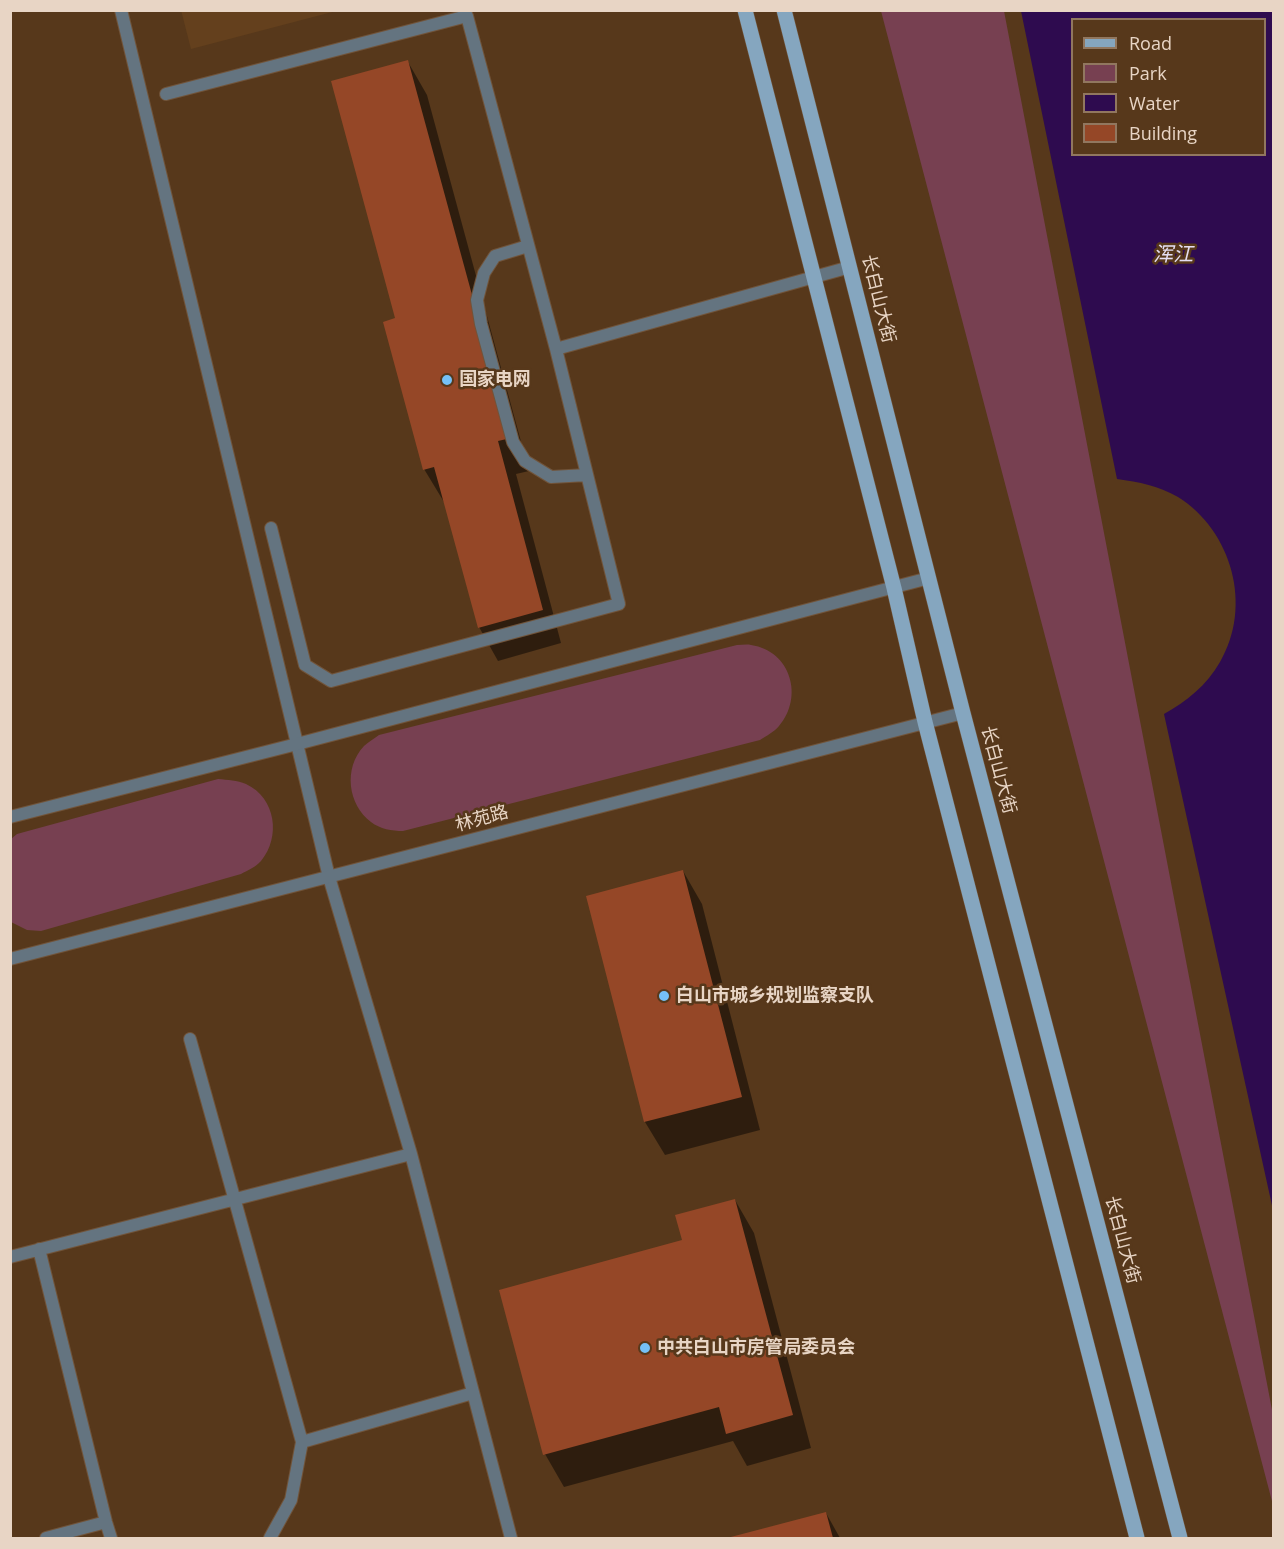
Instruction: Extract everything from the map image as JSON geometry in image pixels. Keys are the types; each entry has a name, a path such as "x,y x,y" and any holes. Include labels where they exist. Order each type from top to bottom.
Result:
{"main road":[{"path":"745,10 894,588 925,722 1137,1539"},
{"name":"长白山大街","path":"784,10 963,713 1180,1539"}],"street":[{"path":"121,10 329,877 411,1154 511,1539"},
{"path":"166,94 466,16 556,349 620,604 331,681 305,665 271,528"},
{"path":"528,246 495,256 484,273 477,300 482,324 513,442 525,461 551,477 587,475"},
{"path":"556,349 850,267"},
{"path":"10,817 929,578"},
{"name":"林苑路","path":"10,959 963,713"},
{"path":"190,1039 302,1442 291,1500 270,1539"},
{"path":"10,1257 411,1154"},
{"path":"39,1249 111,1539"},
{"path":"302,1442 473,1393"},
{"path":"46,1539 106,1522"}],"shaded area":[{"path":"181,10 336,10 336,11 191,49"}],"green space":[{"path":"881,11 1004,11 1273,1415 1273,1505"},
{"path":"737,645 765,649 776,656 784,666 792,689 787,714 777,728 760,740 403,831 378,826 363,815 357,806 351,786 353,765 364,746 379,735"},
{"path":"218,779 246,784 256,790 269,808 273,830 271,841 261,861 254,867 241,874 41,931 27,930 11,922 11,839 17,834"}],"water":[{"name":"浑江","path":"1021,11 1273,11 1273,1210 1164,714 1196,692 1220,662 1230,640 1235,617 1232,571 1224,549 1212,529 1197,512 1178,497 1141,483 1117,479"}],"building":[{"name":"国家电网","path":"408,60 511,438 498,441 543,610 478,628 434,467 423,470 383,322 395,318 331,81"},
{"name":"白山市城乡规划监察支队","path":"683,870 742,1097 644,1122 586,896"},
{"name":"中共白山市房管局委员会","path":"735,1199 793,1415 726,1434 719,1407 543,1455 499,1290 682,1240 675,1215"},
{"path":"826,1512 833,1538 727,1538"}],"place":[{"name":"国家电网","path":"447,380"},
{"name":"白山市城乡规划监察支队","path":"664,996"},
{"name":"中共白山市房管局委员会","path":"645,1348"}]}
